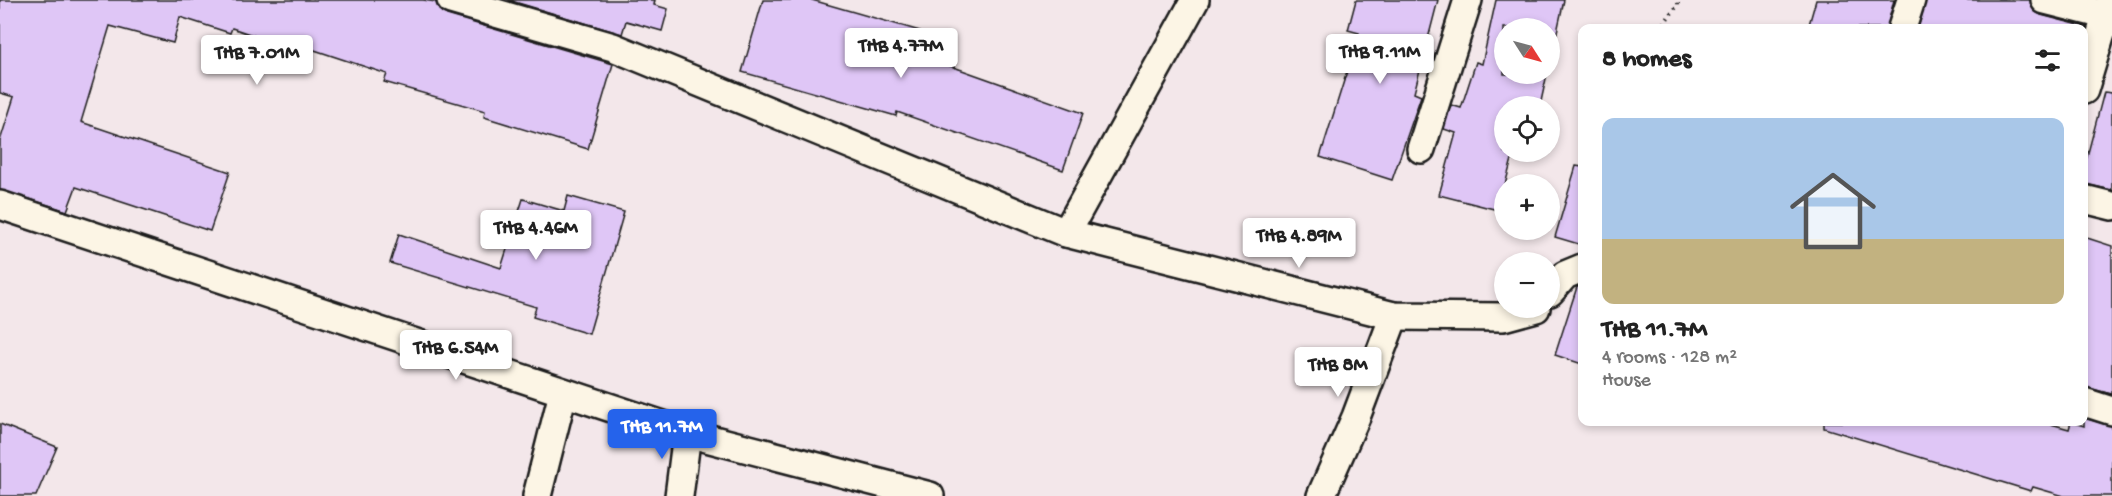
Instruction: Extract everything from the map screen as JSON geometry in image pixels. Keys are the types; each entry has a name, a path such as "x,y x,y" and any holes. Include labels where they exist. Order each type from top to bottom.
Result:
{"street":[{"path":"451,0 613,47 1066,233 1394,316 1494,317"},
{"path":"1066,233 1195,0"},
{"path":"1421,149 1467,0"},
{"path":"1903,24 1911,0"},
{"path":"2045,0 2110,11 2088,78"},
{"path":"2088,200 2112,206"},
{"path":"0,206 563,393 856,487 930,496"},
{"path":"1560,281 1565,275 1578,270"},
{"path":"1321,496 1356,417 1394,316"},
{"path":"537,496 563,393"},
{"path":"2088,403 2112,411"},
{"path":"680,496 687,433"}],"path":[{"path":"1663,24 1678,4 1678,0"}],"building":[{"path":"0,0 423,0 436,2 439,10 447,15 613,64 588,149 484,117 485,111 384,82 387,74 272,36 270,41 232,28 230,33 180,17 173,43 110,26 81,122 230,172 210,231 76,187 67,211 0,190 0,141 14,97 0,93"},
{"path":"508,0 655,0 654,5 668,9 662,31 626,21 622,34"},
{"path":"763,0 812,0 920,31 914,53 1083,113 1063,170 897,112 896,116 742,72"},
{"path":"1356,0 1438,0 1414,93 1421,96 1392,180 1320,157 1359,33 1348,30"},
{"path":"1496,0 1564,0 1560,18 1494,18 1494,84 1545,84 1542,96 1494,96 1494,162 1511,162 1508,174 1494,174 1494,209 1439,195 1456,133 1444,129 1451,105 1461,108 1476,62 1482,64"},
{"path":"1816,0 1894,0 1888,24 1809,24"},
{"path":"1926,0 2030,0 2034,11 2041,15 2076,24 1919,24"},
{"path":"2104,92 2112,93 2112,190 2088,185 2088,153"},
{"path":"1576,166 1578,166 1578,244 1560,238 1560,220"},
{"path":"568,196 624,212 589,334 533,317 536,307 390,263 399,234 501,268 523,199 564,211"},
{"path":"2088,238 2112,246 2112,394 2088,388"},
{"path":"1577,287 1578,287 1578,363 1555,355"},
{"path":"2088,419 2112,426 2112,496 2064,496 2033,487 2031,491 1824,428 1824,426 2058,426 2069,429 2070,426 2088,426"},
{"path":"0,424 57,447 36,496 0,496"}]}
